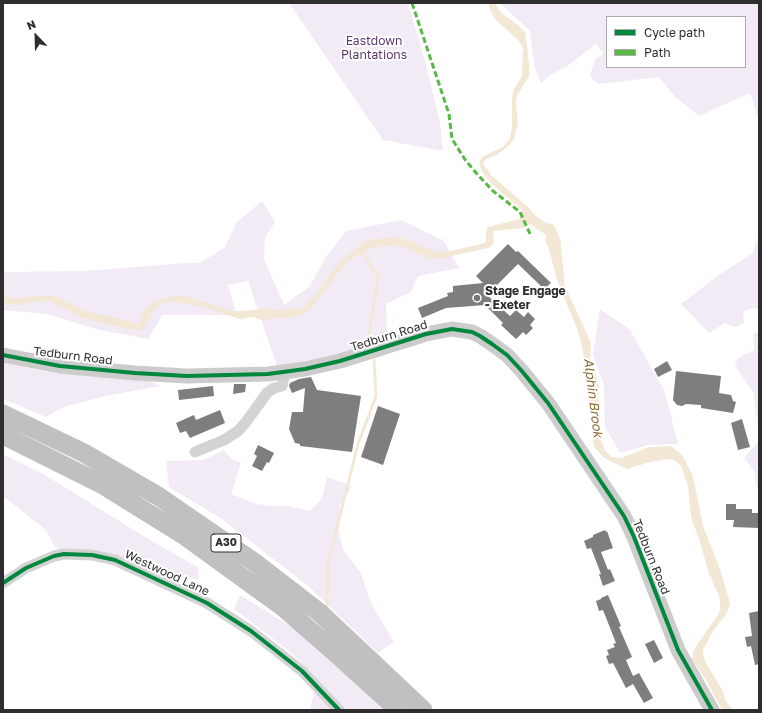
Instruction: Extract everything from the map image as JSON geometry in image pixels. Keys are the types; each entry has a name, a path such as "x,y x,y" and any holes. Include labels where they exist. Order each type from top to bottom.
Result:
{"highway":[{"name":"A30","path":"3,414 84,453 158,496 254,562 320,613 423,710"},
{"name":"A30","path":"3,435 103,485 185,536 283,607 398,710"}],"street":[{"name":"Tedburn Road","path":"3,355 60,366 136,373 187,376 285,372 340,361 426,334 452,330 472,332 507,355 548,403 624,516 678,650 707,706"},
{"path":"194,452 224,440 238,431 267,393 274,388 282,386 285,372"},
{"name":"Westwood Lane","path":"3,583 26,568 54,556 64,554 92,555 115,560 207,603 251,631 302,671 339,710"}],"green space":[{"name":"Eastdown Plantations","path":"289,3 408,3 427,68 440,123 443,151 383,140"},
{"path":"500,3 759,3 759,121 750,93 699,116 676,98 659,77 598,84 590,76 595,59 603,54 596,44 569,65 550,75 541,83 535,69 530,31"},
{"path":"262,201 275,222 265,237 264,259 284,305 310,286 326,257 346,231 401,220 444,241 459,268 418,276 411,292 386,304 387,335 350,354 277,366 248,281 228,285 237,315 163,315 148,339 99,330 47,314 3,310 3,272 86,271 200,263 225,247 236,223"},
{"path":"759,234 759,311 755,308 743,311 744,322 739,326 734,327 725,323 709,333 681,304 720,274 752,254"},
{"path":"600,309 630,330 665,392 678,444 648,445 620,453 605,427 604,385 593,355"},
{"path":"759,332 759,435 753,392 735,366 738,358 754,350 753,334"},
{"path":"3,362 38,370 143,377 160,386 106,396 63,407 46,417 3,399"},
{"path":"759,441 759,490 757,488 754,471 744,458"},
{"path":"224,450 232,459 241,463 231,494 257,504 288,506 310,511 322,498 327,477 352,486 340,505 339,531 343,550 361,573 370,601 394,642 378,653 307,585 219,517 169,487 166,461 204,460"},
{"path":"3,454 45,475 150,540 199,568 198,580 168,573 110,555 66,553 55,547 46,530 3,496"},
{"path":"240,595 293,628 352,680 382,710 310,710 317,678 290,652 234,609"}],"water":[{"name":"Alphin Brook","path":"489,3 495,3 500,12 525,32 529,62 529,76 517,96 516,103 518,123 514,139 498,154 485,160 483,164 492,176 527,206 537,217 544,222 554,225 561,242 565,286 591,343 590,362 598,381 600,438 605,451 612,457 621,458 649,447 671,446 682,455 693,476 703,526 719,566 730,603 727,613 713,631 703,650 703,655 707,665 723,691 725,700 733,710 722,710 706,680 692,659 693,652 698,643 718,615 720,610 720,602 719,596 709,574 691,517 688,486 681,466 674,460 669,459 650,462 627,469 603,457 595,448 593,442 583,351 578,331 558,283 548,246 545,242 546,235 530,224 523,228 493,231 494,242 492,246 488,248 439,259 428,258 397,245 376,247 361,253 346,263 312,307 307,312 298,316 261,320 254,317 240,319 203,307 171,301 161,304 153,310 144,328 141,330 133,330 83,318 49,301 39,301 21,305 3,304 3,295 7,297 19,298 50,295 87,312 110,316 137,324 144,310 151,303 176,295 185,296 232,311 268,308 273,310 297,309 303,307 314,297 339,262 367,240 399,237 434,251 446,252 485,243 486,231 488,227 519,219 523,211 492,184 482,172 479,163 482,157 503,147 510,138 512,127 512,97 514,89 522,76 523,48 518,40 495,19 489,7"}],"building":[{"path":"508,244 516,252 518,251 551,283 544,289 518,264 487,295 510,316 516,310 524,317 528,312 535,319 530,325 533,328 526,335 523,332 516,339 501,325 503,323 485,305 446,308 422,318 418,308 448,296 447,293 453,292 453,286 483,283 476,276"},
{"path":"667,361 672,370 658,377 654,369"},
{"path":"676,371 721,376 719,393 731,395 733,401 736,402 733,413 701,408 701,405 677,405 673,400"},
{"path":"311,377 317,390 361,396 352,452 300,446 300,444 295,443 289,429 292,412 303,412 305,388 292,393 289,386 290,383 299,379"},
{"path":"234,384 246,384 245,392 233,394"},
{"path":"213,386 214,396 179,400 178,390"},
{"path":"378,406 400,414 383,465 361,457"},
{"path":"220,410 225,423 190,438 186,431 180,433 176,423 194,415 196,420"},
{"path":"742,419 750,447 738,450 731,423"},
{"path":"258,445 274,453 269,463 267,462 262,471 252,466 257,456 254,454"},
{"path":"726,504 736,504 736,509 752,509 752,513 759,513 759,528 733,527 734,520 726,520"},
{"path":"605,530 606,532 607,531 613,548 601,552 608,570 610,569 615,581 603,586 599,574 601,574 591,548 587,549 584,541"},
{"path":"608,595 621,626 619,627 632,657 626,660 633,676 639,673 653,698 644,703 633,684 626,688 613,663 609,664 606,656 609,655 607,650 615,647 613,644 616,643 603,610 599,611 596,601"},
{"path":"759,611 759,664 755,665 751,646 747,647 745,637 752,636 749,613"},
{"path":"654,640 663,658 654,663 645,644"}],"waterway":[{"path":"361,251 378,276 367,346"},
{"path":"327,606 328,563 358,444 376,396 374,360"}],"marked path":[{"path":"412,3 449,114 452,139 466,161 478,175 493,191 520,212 531,236"}],"cycle path":[{"path":"3,355 60,366 135,373 187,376 268,374 305,369 340,361 426,334 452,329 472,332 480,336 507,355 548,403 624,516 634,537 678,650 712,710"},
{"path":"3,583 26,568 54,556 64,554 92,555 115,560 207,603 251,631 302,671 339,710"}],"place":[{"name":"Stage Engage - Exeter","path":"477,298"}]}
